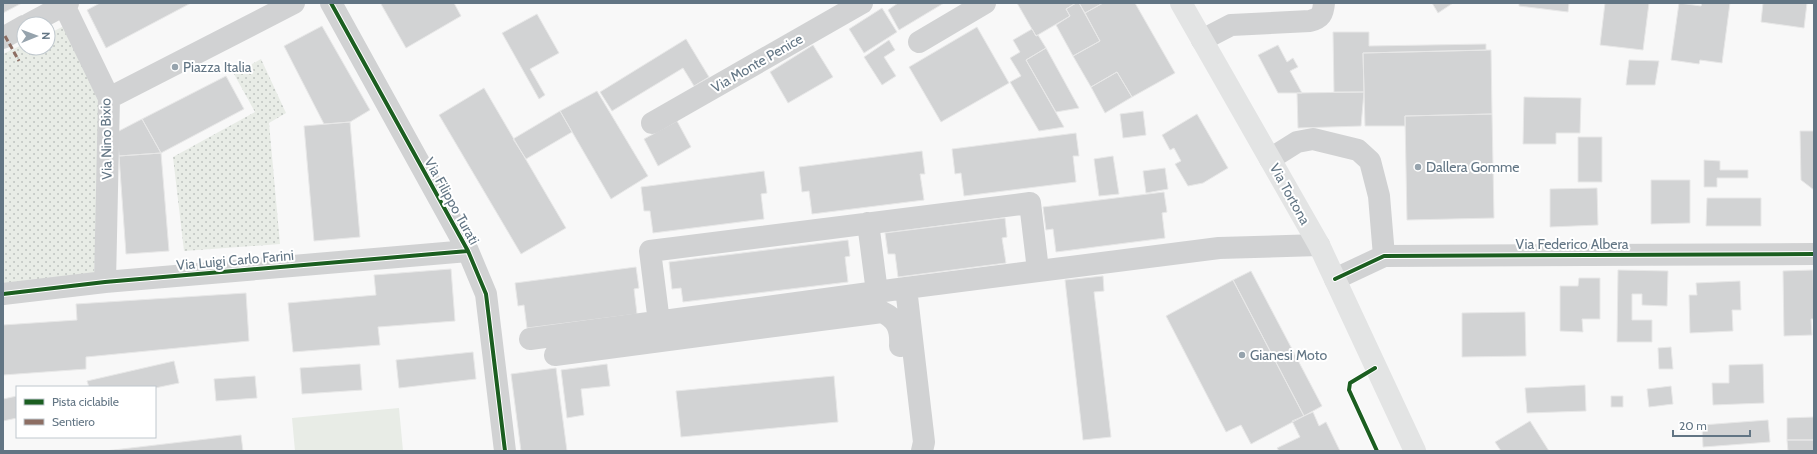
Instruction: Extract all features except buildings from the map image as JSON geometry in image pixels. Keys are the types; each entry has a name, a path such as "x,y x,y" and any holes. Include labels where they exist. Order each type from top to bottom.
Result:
{"main road":[{"name":"Via Tortona","path":"1181,3 1319,245 1415,451"},
{"name":"Via Tortona","path":"1386,391 1401,451"}],"street":[{"path":"109,98 294,3"},
{"name":"Via Filippo Turati","path":"331,3 468,251 486,294 504,451"},
{"name":"Via Monte Penice","path":"652,123 862,3"},
{"path":"919,42 985,3"},
{"path":"1202,40 1231,25 1310,21 1319,18 1323,12 1324,3"},
{"path":"43,16 65,4"},
{"name":"Via Nino Bixio","path":"65,4 109,98 105,282"},
{"path":"3,38 16,31"},
{"path":"1270,159 1297,142 1313,139 1358,150 1370,161 1379,196 1384,256"},
{"path":"660,322 650,251 1030,203 1038,270"},
{"path":"868,223 877,292"},
{"path":"530,339 1038,270 1219,248 1319,245"},
{"name":"Via Luigi Carlo Farini","path":"3,294 105,282 468,251"},
{"name":"Via Federico Albera","path":"1335,279 1384,256 1814,254"},
{"path":"906,288 924,442 922,451"},
{"path":"555,355 882,312 892,317 899,328 900,346 912,344"}],"shaded area":[{"path":"62,27 71,32 103,100 94,276 3,286 3,54 16,48 16,56 56,56 56,30"},
{"path":"261,59 286,113 269,123 280,244 184,251 173,157 255,112 234,74"},
{"path":"399,408 403,451 295,451 292,418"}],"marked path":[{"path":"5,36 19,61"}],"cycle path":[{"path":"331,3 468,251 486,294 505,451"},
{"path":"3,294 105,282 468,251"},
{"path":"1335,279 1384,256 1814,254"},
{"path":"1375,368 1350,383 1349,390 1377,451"}],"place":[{"name":"Piazza Italia","path":"175,67"},
{"name":"Dallera Gomme","path":"1418,167"},
{"name":"Gianesi Moto","path":"1242,355"}]}
